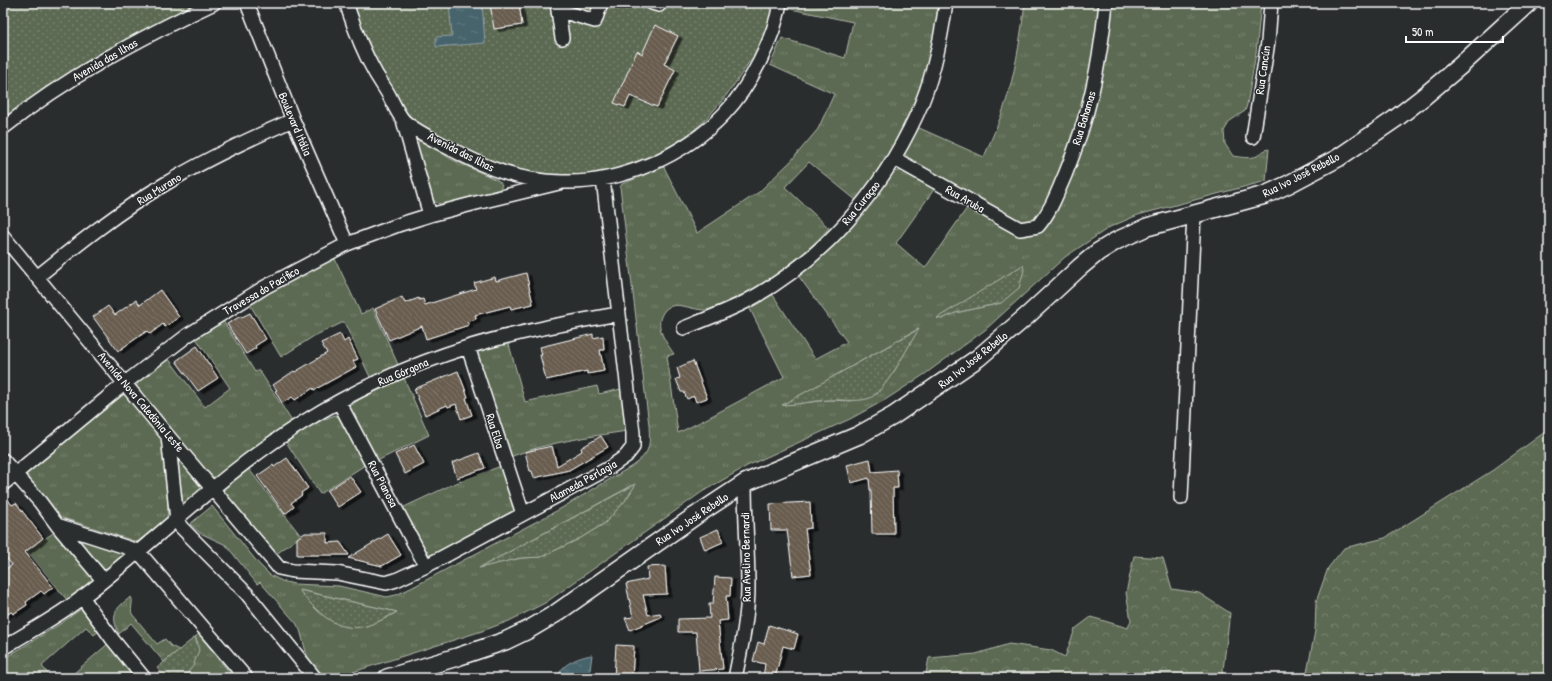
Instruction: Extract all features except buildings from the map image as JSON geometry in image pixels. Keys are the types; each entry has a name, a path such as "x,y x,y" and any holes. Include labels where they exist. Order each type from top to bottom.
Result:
{"street":[{"name":"Avenida das Ilhas","path":"3,128 34,105 84,72 148,35 214,3"},
{"name":"Boulevard Itália","path":"247,3 293,120 347,244"},
{"name":"Avenida das Ilhas","path":"347,3 361,46 374,73 388,93 403,120 438,142 486,167 524,178 563,182 603,179 640,168 670,155 685,146 724,114 738,96 758,65 774,28 780,3"},
{"path":"562,38 558,7 595,21 601,3"},
{"name":"Rua Curaçao","path":"684,328 744,302 772,286 818,251 841,229 863,203 895,159 918,113 932,71 942,33 946,3"},
{"name":"Rua Bahamas","path":"1038,226 1047,214 1080,136 1093,92 1106,3"},
{"name":"Rua Cancún","path":"1253,137 1267,48 1271,3"},
{"name":"Rua Ivo José Rebello","path":"388,678 505,641 528,630 554,614 745,483 859,435 880,424 914,403 978,358 1098,252 1129,234 1166,221 1265,195 1295,181 1343,154 1395,119 1422,98 1529,3"},
{"name":"Rua Murano","path":"37,277 100,227 160,187 220,154 293,120"},
{"path":"403,120 430,215"},
{"name":"Rua Aruba","path":"895,159 1020,229 1038,226"},
{"name":"Alameda Perlagia","path":"279,568 293,571 337,573 386,583 396,580 426,566 609,468 626,456 633,447 633,433 603,179"},
{"name":"Travessa do Pacífico","path":"3,484 125,383 188,335 229,308 265,287 347,244 430,215 563,182"},
{"path":"1181,498 1194,214"},
{"name":"Avenida Nova Caledônia Leste","path":"3,236 279,568"},
{"name":"Rua Górgona","path":"3,648 82,597 177,520 213,488 289,432 325,409 408,369 468,347 536,330 618,314"},
{"name":"Rua Elba","path":"468,347 523,514"},
{"name":"Rua Pianosa","path":"339,402 426,566"},
{"path":"168,436 177,520 181,527 246,594 315,678"},
{"path":"3,460 40,502 57,525 104,580"},
{"name":"Rua Avelino Bernardi","path":"735,678 744,634 748,588 745,483"},
{"path":"57,525 138,551 246,678"},
{"path":"82,597 113,640 144,678"}],"green space":[{"path":"3,3 196,3 119,44 78,69 3,121"},
{"path":"354,3 774,3 766,35 755,59 751,59 725,97 694,130 666,148 616,168 586,174 556,175 540,174 495,164 449,141 412,118 400,104 379,69 365,37"},
{"path":"787,3 939,3 932,48 911,109 902,129 881,166 857,201 809,162 785,187 829,228 817,241 775,275 727,302 705,310 675,305 665,310 661,316 660,327 664,339 674,354 667,356 678,433 784,377 748,305 771,292 815,359 847,342 797,274 892,173 897,171 908,172 935,188 896,243 925,268 967,208 1015,233 1028,235 1037,232 1057,208 1090,123 1104,60 1113,3 1261,3 1256,53 1247,105 1245,111 1230,121 1224,131 1225,144 1233,156 1245,158 1254,157 1269,149 1266,181 1138,215 1110,227 1065,257 985,330 925,374 885,400 850,419 747,466 702,492 545,603 509,621 482,631 334,678 321,678 309,663 300,630 296,623 260,582 257,584 226,545 200,533 190,524 212,506 258,563 270,575 282,581 294,584 339,586 387,597 396,595 411,588 560,509 632,466 643,457 649,444 649,425 620,187 622,184 664,167 697,233 759,192 791,161 818,129 834,94 770,65 782,38 845,58 853,22 786,8","holes":["1023,265 1001,303 955,313 942,319","918,329 895,370 877,394 851,401 829,400 783,405","635,484 625,501 605,523 579,539 541,557 521,558 481,567","300,590 397,612 368,625 355,627 343,626 332,621 311,604"]},
{"path":"1025,3 1100,3 1096,45 1087,87 1066,157 1043,209 1036,218 1025,223 1019,222 906,158 904,151 917,127 984,157 1007,100 1017,58"},
{"path":"419,141 423,141 451,159 499,181 502,185 500,189 453,203 436,203 432,199 417,144"},
{"path":"335,259 361,314 373,308 399,367 371,379 344,322 314,336 281,357 249,303 309,269"},
{"path":"1023,265 1024,270 1019,288 1001,303 955,313 942,319 937,318"},
{"path":"222,319 255,372 259,370 293,423 216,478 209,476 138,392 136,387 140,379 168,358 205,407 230,388 195,337"},
{"path":"919,329 896,368 874,396 862,400 827,400 782,405"},
{"path":"508,341 525,402 597,386 599,394 621,389 627,431 538,447 510,457 477,354 478,349"},
{"path":"404,378 429,435 377,461 349,411 349,407 360,399"},
{"path":"124,394 127,395 162,439 168,505 167,519 137,542 60,517 26,477 26,471"},
{"path":"335,415 340,418 365,465 320,494 286,442 315,423"},
{"path":"1549,429 1549,678 1306,678 1315,631 1316,602 1328,568 1344,548 1385,538 1493,470"},
{"path":"177,456 203,486 203,490 183,506"},
{"path":"501,466 514,506 514,513 432,556 428,554 402,508 451,485"},
{"path":"248,468 301,536 275,555 223,491 224,487"},
{"path":"636,484 625,501 605,523 579,539 541,557 521,558 479,568"},
{"path":"56,531 94,577 93,584 67,600 27,551"},
{"path":"78,539 124,553 124,555 106,570 102,569"},
{"path":"1134,556 1163,558 1172,589 1199,593 1230,613 1222,678 925,678 929,658 976,654 1009,644 1051,650 1065,657 1075,629 1091,617 1128,628 1131,620 1126,593"},
{"path":"299,590 397,612 378,622 366,626 355,628 346,627 337,624 320,613"},
{"path":"131,597 132,614 157,644 165,639 171,646 179,650 164,662 131,623 119,634 115,622 116,612 121,605"},
{"path":"81,609 99,631 94,635 86,627 42,666 51,678 3,678 3,659 60,624"},
{"path":"199,634 234,678 178,678 185,676 198,643 195,637"},
{"path":"195,637 199,650 193,666 185,676 178,678 166,678 157,668"},
{"path":"109,643 136,678 73,678 73,674"}],"water":[{"path":"482,3 485,43 436,47 436,37 452,36 449,4"},
{"path":"592,655 589,678 558,678 562,669 566,665 581,657"}]}
